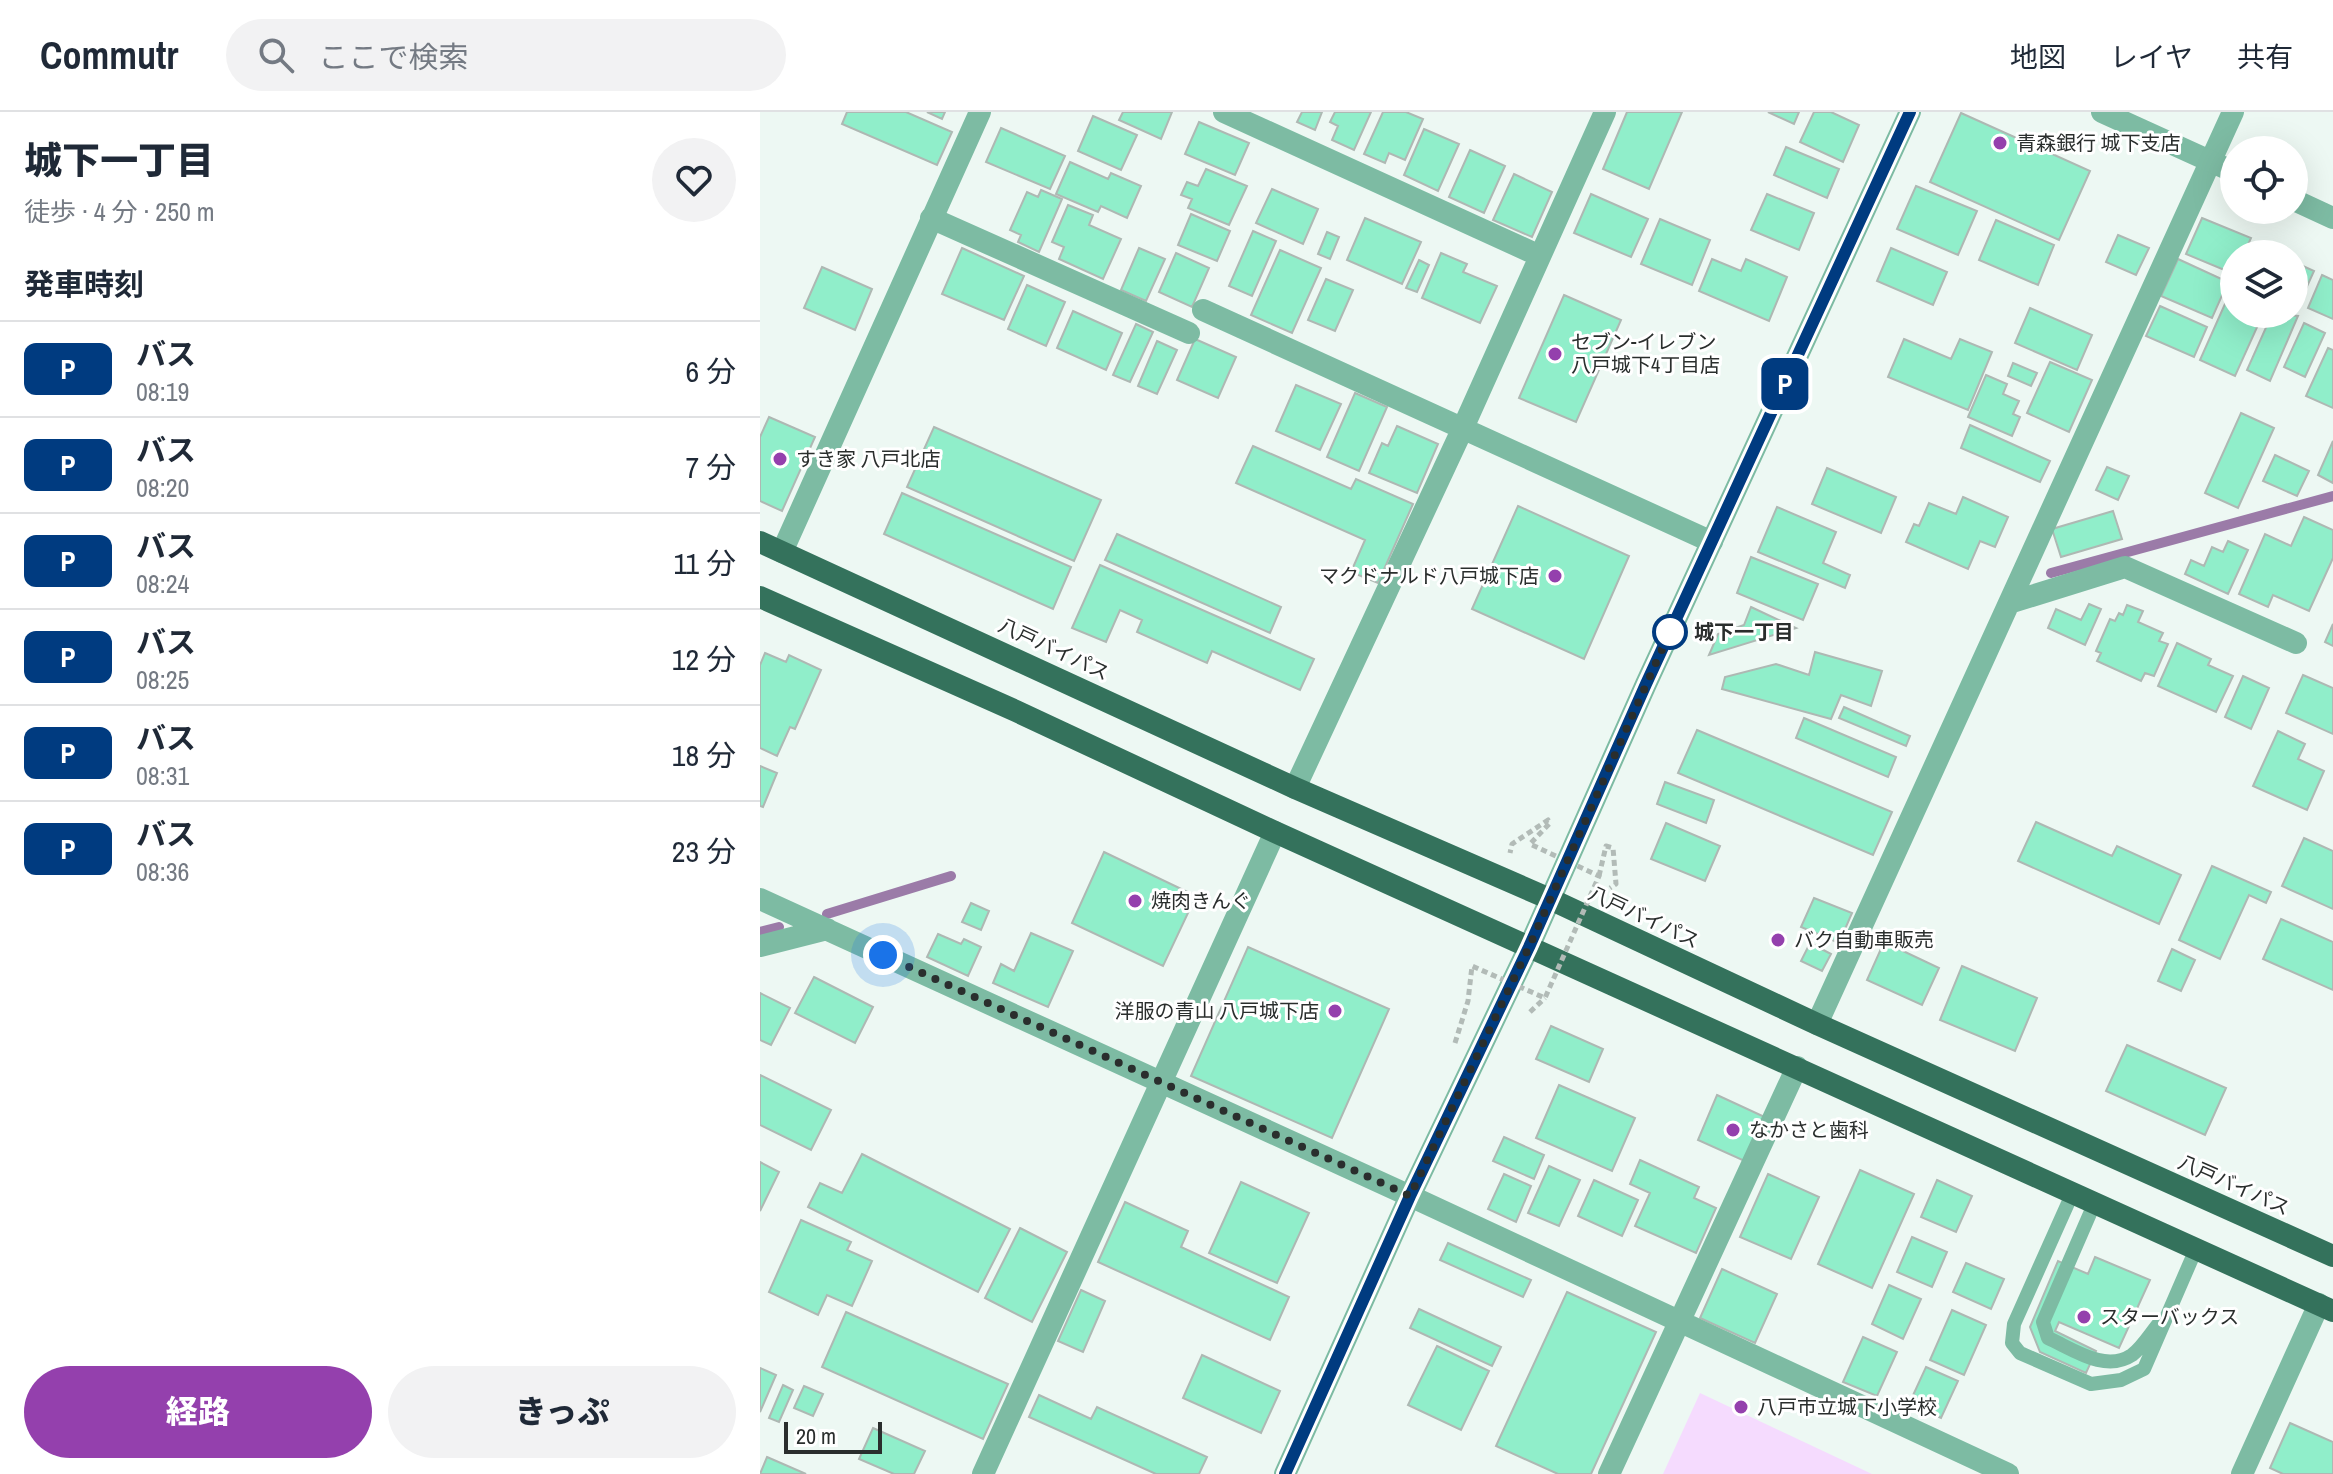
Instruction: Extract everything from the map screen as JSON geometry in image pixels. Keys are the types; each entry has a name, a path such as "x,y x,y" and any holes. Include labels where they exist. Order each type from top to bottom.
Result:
{"highway":[{"name":"八戸バイパス","path":"760,542 1295,788 1550,899 1817,1024 2333,1256"},
{"path":"760,598 1016,711 1275,832 2326,1307"}],"street":[{"path":"782,552 980,112"},
{"path":"1224,112 1540,256"},
{"path":"1295,788 1462,430 1605,112"},
{"path":"1285,1474 1910,112"},
{"path":"2102,112 2220,166"},
{"path":"1817,1024 2233,112"},
{"path":"2308,206 2333,218"},
{"path":"931,218 1189,333"},
{"path":"1203,310 1712,542"},
{"path":"2009,603 2125,567 2296,643"},
{"path":"983,1474 1275,832"},
{"path":"760,899 2008,1474"},
{"path":"760,946 827,929"},
{"path":"1609,1474 1797,1067"},
{"path":"2242,1474 2326,1307"}],"lane":[{"path":"2073,1192 2014,1324 2012,1343 2016,1350 2091,1384 2111,1383 2144,1369 2196,1249"},
{"path":"2095,1202 2043,1322 2048,1338 2102,1362 2112,1362 2134,1354 2169,1311"}],"path":[{"path":"1510,853 1512,844 1548,820 1547,829 1530,844 1599,876"},
{"path":"1455,1043 1468,1001 1472,966 1545,998 1599,876 1606,846 1613,848 1616,884 1610,888"}],"shaded area":[{"path":"1700,1393 1872,1474 1663,1474"}],"building":[{"path":"847,112 906,112 952,132 937,165 842,124"},
{"path":"927,112 945,112 942,119"},
{"path":"1123,112 1172,112 1161,139 1119,120"},
{"path":"1302,112 1322,112 1315,130 1297,122"},
{"path":"1335,112 1371,112 1354,150 1332,140 1338,126 1330,122"},
{"path":"1383,112 1406,112 1423,119 1405,160 1389,153 1385,163 1364,154"},
{"path":"1627,112 1682,112 1649,189 1603,169"},
{"path":"1768,112 1799,112 1794,124"},
{"path":"1814,112 1831,112 1859,125 1843,162 1800,142"},
{"path":"1961,113 2090,171 2059,240 1930,182"},
{"path":"1093,116 1137,135 1121,170 1078,151"},
{"path":"1199,122 1249,143 1235,175 1185,154"},
{"path":"1001,128 1065,156 1050,189 986,162"},
{"path":"1424,129 1459,144 1438,191 1404,175"},
{"path":"1786,147 1839,169 1827,198 1774,175"},
{"path":"1470,150 1505,166 1484,213 1449,197"},
{"path":"1070,162 1108,179 1111,173 1141,186 1127,218 1101,206 1098,212 1056,194"},
{"path":"1206,169 1247,186 1229,225 1188,208 1192,199 1181,195 1187,182 1198,186"},
{"path":"1514,174 1552,192 1532,237 1493,220"},
{"path":"1916,186 1977,211 1958,255 1897,229"},
{"path":"1272,189 1318,209 1303,244 1256,223"},
{"path":"1041,190 1062,199 1039,252 1018,242 1021,235 1010,230 1027,192 1038,197"},
{"path":"1591,194 1648,219 1631,257 1574,233"},
{"path":"1767,194 1814,213 1799,250 1751,230"},
{"path":"1068,205 1093,215 1089,225 1121,239 1103,279 1059,259 1064,247 1052,242"},
{"path":"1191,214 1230,231 1217,261 1178,245"},
{"path":"1365,218 1421,242 1402,284 1347,260"},
{"path":"2202,218 2251,238 2220,240 2220,268 2186,254"},
{"path":"1660,219 1710,240 1692,285 1641,264"},
{"path":"1996,220 2054,245 2038,285 1979,260"},
{"path":"1253,231 1276,241 1252,296 1229,286"},
{"path":"1327,232 1339,237 1330,259 1318,254"},
{"path":"2118,235 2149,248 2136,275 2106,262"},
{"path":"962,248 1024,276 1004,320 942,294"},
{"path":"1139,248 1165,259 1146,301 1121,290"},
{"path":"1891,248 1947,272 1933,305 1877,281"},
{"path":"1280,250 1321,268 1292,333 1251,315"},
{"path":"1176,253 1209,268 1192,307 1159,292"},
{"path":"1441,253 1467,264 1463,272 1497,286 1480,323 1422,298"},
{"path":"1712,259 1741,271 1746,259 1787,277 1769,321 1699,291"},
{"path":"2178,259 2220,278 2220,300 2212,318 2161,296"},
{"path":"1419,260 1429,265 1417,292 1406,288"},
{"path":"822,267 872,289 855,330 804,308"},
{"path":"2308,268 2314,271 2308,284"},
{"path":"2322,275 2333,280 2333,319 2308,308"},
{"path":"1326,279 1353,290 1335,331 1308,320"},
{"path":"1027,285 1065,302 1046,346 1008,329"},
{"path":"1564,295 1621,320 1576,422 1519,398"},
{"path":"2160,306 2207,327 2194,357 2146,336"},
{"path":"2030,308 2092,335 2077,370 2015,343"},
{"path":"1073,311 1122,333 1106,370 1057,348"},
{"path":"2220,315 2220,328 2257,328 2235,376 2200,360"},
{"path":"1136,324 1153,332 1130,382 1113,375"},
{"path":"2308,325 2325,333 2305,377 2284,367 2302,328 2308,328"},
{"path":"2266,328 2293,328 2270,381 2247,370"},
{"path":"1195,339 1236,357 1218,398 1177,380"},
{"path":"1904,339 1951,359 1960,339 1992,352 1968,410 1888,377"},
{"path":"1157,341 1177,350 1157,394 1138,386"},
{"path":"2328,348 2333,350 2333,408 2306,396"},
{"path":"2050,362 2092,380 2069,432 2027,413"},
{"path":"2013,363 2037,373 2031,386 2008,376"},
{"path":"1986,375 2007,384 2003,394 2019,401 2013,414 2020,417 2012,436 1968,417"},
{"path":"1296,385 1341,404 1320,450 1276,431"},
{"path":"1355,393 1387,407 1359,471 1327,457"},
{"path":"2241,413 2274,428 2238,508 2205,493"},
{"path":"769,417 815,437 782,511 760,501 760,437"},
{"path":"1970,425 2050,461 2040,482 1961,448"},
{"path":"1397,426 1438,444 1417,493 1369,473 1382,443 1388,446"},
{"path":"934,427 1101,500 1074,561 907,487"},
{"path":"2333,441 2333,483 2318,475"},
{"path":"1253,446 1351,489 1356,479 1413,504 1378,583 1351,572 1365,540 1236,483"},
{"path":"2275,455 2309,471 2297,496 2263,481"},
{"path":"2107,467 2129,476 2118,500 2096,490"},
{"path":"1827,468 1896,497 1881,533 1812,504"},
{"path":"902,493 1071,567 1053,609 884,534"},
{"path":"1963,497 2008,517 1995,547 1980,541 1968,569 1906,542 1914,524 1919,526 1929,503 1956,514"},
{"path":"1518,506 1629,556 1584,659 1472,609"},
{"path":"1777,507 1836,532 1823,563 1850,575 1845,588 1758,552"},
{"path":"2113,511 2122,539 2061,557 2052,529"},
{"path":"2304,517 2333,530 2333,558 2309,611 2273,595 2268,607 2239,594 2265,534 2291,546"},
{"path":"1117,534 1281,607 1270,633 1105,560"},
{"path":"2228,541 2248,550 2228,594 2185,574 2191,560 2204,566 2212,547 2223,552"},
{"path":"1751,557 1818,584 1803,620 1737,593"},
{"path":"1100,565 1314,659 1300,690 1212,651 1207,663 1137,632 1142,620 1120,610 1106,642 1072,628"},
{"path":"2089,604 2101,609 2085,645 2048,628 2056,609 2081,620"},
{"path":"2127,605 2143,611 2138,622 2163,633 2159,641 2168,644 2154,676 2145,673 2141,681 2097,661 2101,653 2096,651 2110,619 2115,621 2119,613 2123,615"},
{"path":"1751,607 1796,628 1709,655 1718,634 1744,625"},
{"path":"2333,624 2333,646 2325,642"},
{"path":"2177,643 2211,659 2208,665 2233,676 2216,712 2158,686"},
{"path":"1815,652 1882,671 1871,706 1841,695 1831,719 1722,689 1725,677 1776,664 1809,675"},
{"path":"765,653 786,662 789,655 821,670 795,729 790,727 777,756 760,748 760,665"},
{"path":"2303,675 2333,688 2333,734 2286,713"},
{"path":"2243,676 2269,688 2251,729 2225,717"},
{"path":"1844,707 1910,736 1906,746 1839,718"},
{"path":"1804,718 1896,757 1888,777 1796,738"},
{"path":"1697,730 1892,812 1873,855 1678,773"},
{"path":"2278,731 2305,744 2298,759 2324,771 2307,810 2253,786"},
{"path":"760,766 777,773 763,807 760,806"},
{"path":"1665,782 1714,800 1706,823 1657,804"},
{"path":"2036,822 2112,856 2117,846 2181,875 2159,924 2018,861"},
{"path":"1666,823 1720,846 1705,881 1651,859"},
{"path":"2304,838 2333,851 2333,909 2282,886"},
{"path":"1104,852 1196,896 1163,966 1072,923"},
{"path":"2212,866 2271,892 2266,903 2249,895 2220,959 2179,940"},
{"path":"1814,898 1852,913 1839,943 1801,927"},
{"path":"971,903 989,911 981,930 962,922"},
{"path":"2281,919 2333,942 2333,990 2263,959"},
{"path":"1031,933 1073,951 1048,1007 993,983 1001,964 1014,971"},
{"path":"938,934 961,944 964,939 981,947 968,976 927,957"},
{"path":"1884,942 1939,968 1922,1005 1867,980"},
{"path":"1810,943 1831,954 1822,971 1801,961"},
{"path":"1248,947 1389,1009 1332,1138 1191,1076"},
{"path":"2172,949 2195,960 2181,991 2158,981"},
{"path":"1962,966 2037,998 2015,1051 1940,1020"},
{"path":"814,977 873,1007 855,1043 795,1013"},
{"path":"760,993 790,1008 771,1045 760,1040"},
{"path":"1551,1026 1603,1049 1589,1082 1536,1059"},
{"path":"2127,1045 2226,1088 2205,1135 2106,1091"},
{"path":"760,1075 831,1110 811,1150 760,1125"},
{"path":"1559,1085 1635,1118 1612,1171 1536,1138"},
{"name":"なかさと歯科","path":"1717,1095 1769,1119 1749,1163 1698,1140"},
{"path":"1504,1137 1544,1155 1534,1179 1493,1161"},
{"path":"862,1154 1010,1229 978,1292 808,1207 820,1183 842,1193"},
{"path":"1640,1160 1699,1187 1694,1198 1716,1208 1696,1253 1635,1226 1650,1193 1630,1184"},
{"path":"760,1162 779,1172 760,1211"},
{"path":"1549,1166 1580,1180 1559,1226 1528,1213"},
{"path":"1860,1170 1914,1194 1872,1288 1818,1264"},
{"path":"1504,1174 1531,1186 1516,1222 1488,1209"},
{"path":"1768,1174 1819,1197 1791,1259 1740,1237"},
{"path":"1594,1180 1638,1200 1622,1236 1578,1216"},
{"path":"1937,1180 1972,1196 1956,1232 1921,1217"},
{"path":"1241,1182 1309,1213 1277,1283 1209,1253"},
{"path":"1125,1202 1188,1231 1181,1247 1289,1297 1270,1340 1098,1262"},
{"path":"801,1220 851,1242 847,1250 872,1261 852,1306 827,1295 818,1315 769,1292"},
{"path":"1020,1228 1067,1252 1032,1322 985,1298"},
{"path":"1912,1237 1947,1252 1932,1287 1897,1272"},
{"path":"1448,1243 1531,1280 1523,1297 1440,1260"},
{"name":"スターバックス","path":"2095,1257 2150,1280 2119,1348 2059,1322 2055,1331 2096,1351 2086,1373 2040,1352 2030,1327 2058,1261 2088,1274"},
{"path":"1966,1263 2004,1279 1991,1309 1953,1292"},
{"path":"1722,1269 1777,1294 1755,1343 1700,1318"},
{"path":"1889,1285 1921,1299 1903,1339 1872,1324"},
{"path":"1081,1290 1105,1301 1083,1352 1058,1341"},
{"path":"1567,1292 1656,1332 1591,1474 1558,1474 1496,1446"},
{"path":"1419,1309 1501,1347 1492,1366 1410,1328"},
{"path":"1952,1310 1986,1325 1964,1375 1930,1360"},
{"path":"846,1312 1008,1384 983,1439 822,1367"},
{"path":"1863,1337 1897,1352 1877,1396 1843,1382"},
{"path":"1437,1346 1489,1371 1461,1430 1408,1405"},
{"path":"1202,1355 1280,1391 1261,1433 1183,1398"},
{"path":"1926,1367 1958,1381 1941,1418 1909,1404"},
{"path":"760,1368 776,1375 760,1412"},
{"path":"783,1385 793,1390 779,1422 769,1418"},
{"path":"804,1386 823,1394 813,1416 794,1408"},
{"path":"1039,1395 1091,1419 1097,1407 1207,1457 1199,1474 1156,1474 1029,1417"},
{"path":"2290,1423 2333,1442 2333,1474 2283,1474 2270,1468"},
{"path":"873,1428 925,1451 914,1474 894,1474 859,1459"},
{"path":"767,1457 806,1474 760,1474"}],"waterway":[{"path":"2051,573 2333,496"},
{"path":"827,914 951,876"},
{"path":"760,932 779,927"}],"bus line":[{"name":"P","path":"1285,1474 1910,112"}],"place":[{"name":"青森銀行 城下支店","path":"2000,143"},
{"name":"セブン-イレブン 八戸城下4丁目店","path":"1555,354"},
{"name":"すき家 八戸北店","path":"780,459"},
{"name":"マクドナルド八戸城下店","path":"1555,576"},
{"name":"城下一丁目","path":"1670,632"},
{"name":"焼肉きんぐ","path":"1135,901"},
{"name":"バク自動車販売","path":"1778,940"},
{"name":"洋服の青山 八戸城下店","path":"1335,1011"},
{"name":"なかさと歯科","path":"1733,1130"},
{"name":"スターバックス","path":"2084,1317"},
{"name":"八戸市立城下小学校","path":"1741,1407"}],"route":[{"path":"883,955 1410,1196 1529,947 1672,627 1670,632"}]}
